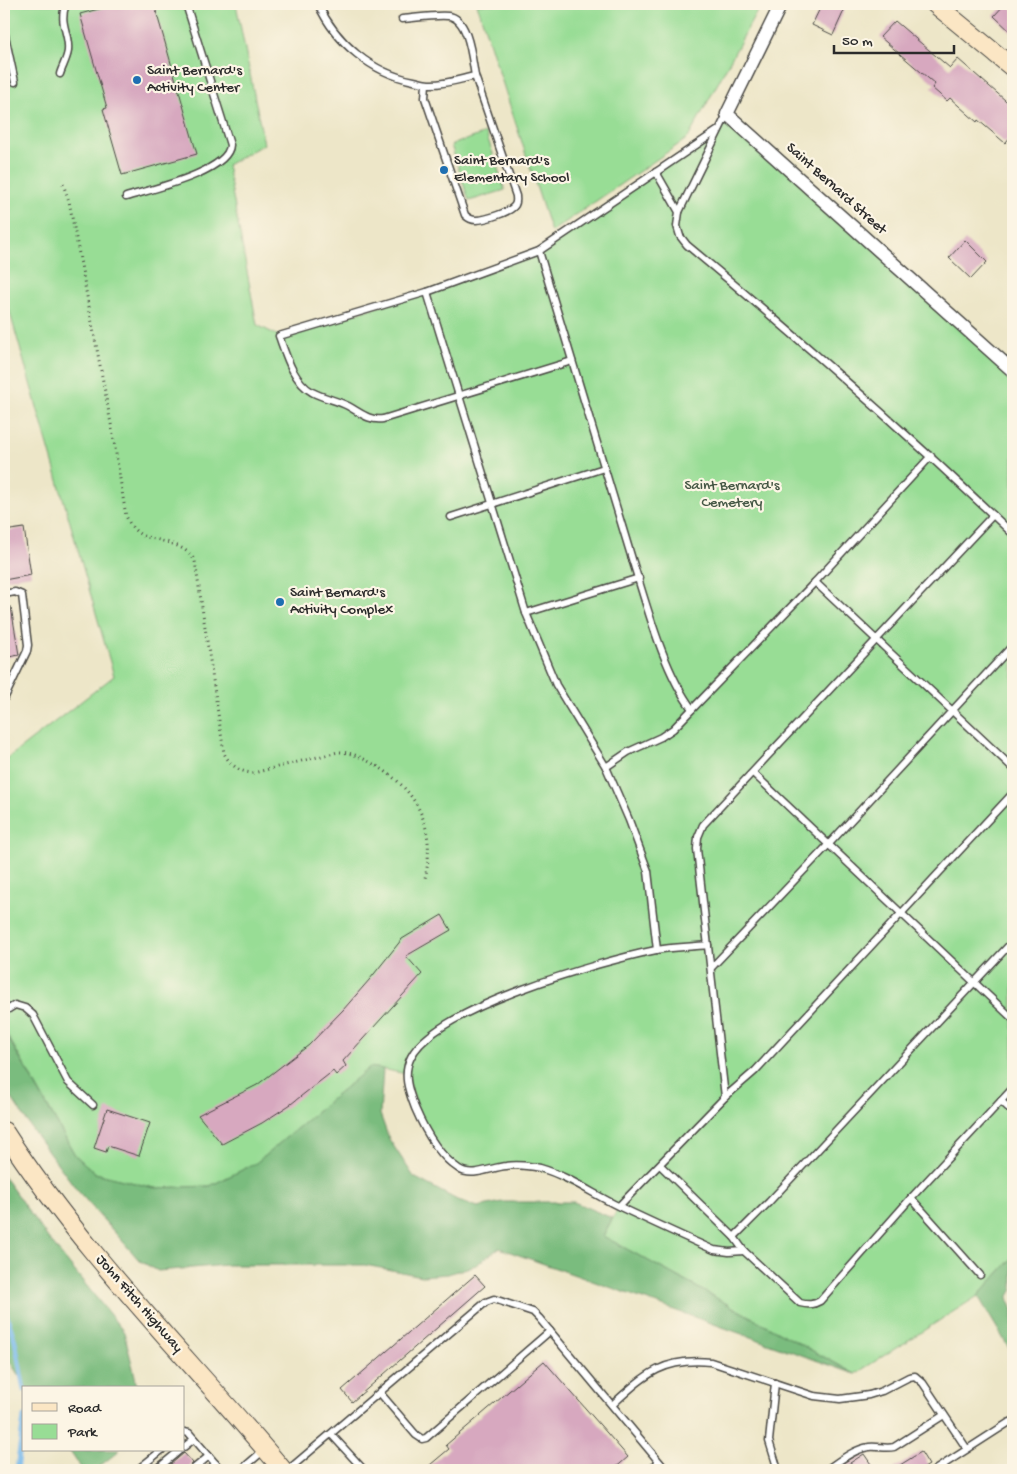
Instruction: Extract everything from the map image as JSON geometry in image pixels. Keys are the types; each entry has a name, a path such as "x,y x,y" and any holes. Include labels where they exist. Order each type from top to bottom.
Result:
{"main road":[{"path":"935,4 1013,68"},
{"name":"John Fitch Highway","path":"4,1131 29,1171 72,1225 282,1470"}],"street":[{"path":"727,114 781,4"},
{"name":"Saint Bernard Street","path":"727,114 1013,371"}],"lane":[{"path":"60,74 68,52 62,19 66,4"},
{"path":"126,197 204,172 222,160 230,151 186,4"},
{"path":"318,4 324,18 357,55 383,71 405,80 426,84 449,82 475,76"},
{"path":"402,19 450,16 460,21 466,32 475,76 514,191 516,202 509,210 480,220 469,219 463,211 425,98 426,84"},
{"path":"4,32 15,82"},
{"path":"727,114 678,212 677,226 680,236 687,245 775,318 931,456 1013,534"},
{"path":"572,361 384,419 371,420 348,406 304,387 293,370 279,336 427,292 539,251 717,131"},
{"path":"656,172 678,212"},
{"path":"539,251 604,468 665,657 681,695 692,710"},
{"path":"427,292 526,613 556,685 606,767 648,871 657,950"},
{"path":"606,767 628,752 661,737 673,729 814,582 931,456"},
{"path":"451,517 604,468"},
{"path":"725,1097 697,849 698,837 703,825 993,515"},
{"path":"526,613 639,578"},
{"path":"814,582 1013,768"},
{"path":"4,594 15,592 22,595 28,645 4,700"},
{"path":"711,968 829,844 1013,645"},
{"path":"753,773 1013,1019"},
{"path":"619,1206 725,1097 756,1071 1013,793"},
{"path":"734,1237 770,1202 1013,940"},
{"path":"708,945 657,950 584,968 516,993 459,1018 434,1031 420,1044 410,1058 407,1088 420,1118 433,1141 447,1159 459,1170 466,1172 524,1165 540,1168 714,1250 744,1251"},
{"path":"4,1012 15,1005 25,1008 33,1015 68,1082 93,1105"},
{"path":"660,1165 734,1237 744,1251 800,1303 813,1304 820,1301 911,1198 1013,1088"},
{"path":"1001,1101 1013,1112"},
{"path":"911,1198 980,1275"},
{"path":"288,1470 486,1302 494,1298 532,1312 666,1470"},
{"path":"380,1393 416,1435 422,1439 426,1438 550,1331"},
{"path":"612,1405 647,1375 670,1364 696,1360 711,1362 814,1396 840,1399 869,1395 915,1376 923,1383 967,1450"},
{"path":"775,1383 769,1441 778,1470"},
{"path":"826,1470 856,1451 868,1447 894,1447 944,1415"},
{"path":"935,1470 1013,1421"},
{"path":"331,1434 364,1470"},
{"path":"189,1435 221,1470"},
{"path":"241,1470 265,1450"},
{"path":"137,1470 160,1452"},
{"path":"156,1470 178,1452"},
{"path":"192,1470 209,1456"},
{"path":"650,1470 659,1462"},
{"path":"208,1470 216,1464"}],"path":[{"path":"63,184 69,201 112,429 126,516 128,522 137,533 188,551 195,561 224,753 227,759 239,770 254,773 338,752 345,752 354,754 384,771 402,785 422,815 429,845 429,862 425,878"}],"green space":[{"name":"Saint Bernard's Cemetery","path":"4,4 236,4 264,144 227,165 257,325 279,336 427,292 539,251 717,131 727,114 1013,371 1013,1257 978,1296 855,1374 603,1236 619,1207 553,1173 524,1165 466,1172 447,1159 420,1118 407,1074 370,1067 256,1163 210,1186 154,1188 95,1173 75,1155 4,1029 4,761 114,676 4,292"},
{"path":"477,4 761,4 688,138 551,232"},
{"path":"486,133 505,190 469,201 451,145"},
{"path":"4,1033 75,1155 95,1173 154,1188 210,1186 256,1163 370,1067 383,1069 380,1114 389,1139 414,1177 461,1202 478,1207 502,1202 574,1202 612,1218 603,1236 855,1374 499,1248 476,1265 448,1274 422,1276 365,1265 226,1265 158,1271 140,1261 78,1191 33,1131 4,1086"},
{"path":"4,1177 48,1238 124,1332 137,1386 26,1386 4,1353"},
{"path":"1013,1257 1013,1289 1008,1298 1013,1310 1013,1355 978,1296"},
{"path":"70,1452 118,1452 95,1470 81,1468"}],"building":[{"name":"Saint Bernard's Activity Center","path":"117,4 154,4 197,154 122,175 103,109 107,108 80,14"},
{"path":"822,4 847,4 833,35 812,25"},
{"path":"1005,4 1013,9 1013,34 994,16"},
{"path":"895,21 950,68 958,59 1013,107 1013,134 1005,143 950,98 947,101 932,88 935,84 880,37"},
{"path":"965,240 987,262 971,279 949,258"},
{"path":"24,528 31,575 4,580 4,531"},
{"path":"11,607 19,655 4,658 4,608"},
{"path":"442,915 451,930 406,956 422,974 343,1061 346,1066 336,1075 333,1071 291,1104 262,1123 222,1144 198,1115 257,1085 309,1045 343,1010 402,939"},
{"path":"107,1109 150,1123 139,1156 108,1146 106,1152 94,1148"},
{"path":"475,1275 485,1286 352,1402 342,1390"},
{"path":"544,1361 628,1457 613,1470 424,1470 449,1449 446,1445"},
{"path":"921,1452 929,1465 921,1470 892,1470"},
{"path":"184,1453 193,1463 187,1470 164,1470"},
{"path":"864,1454 875,1470 839,1470"}],"waterway":[{"path":"4,1308 15,1341 23,1386"},
{"path":"17,1470 22,1432"}],"place":[{"name":"Saint Bernard's Activity Center","path":"137,80"},
{"name":"Saint Bernard's Elementary School","path":"444,170"},
{"name":"Saint Bernard's Activity Complex","path":"280,602"}]}
